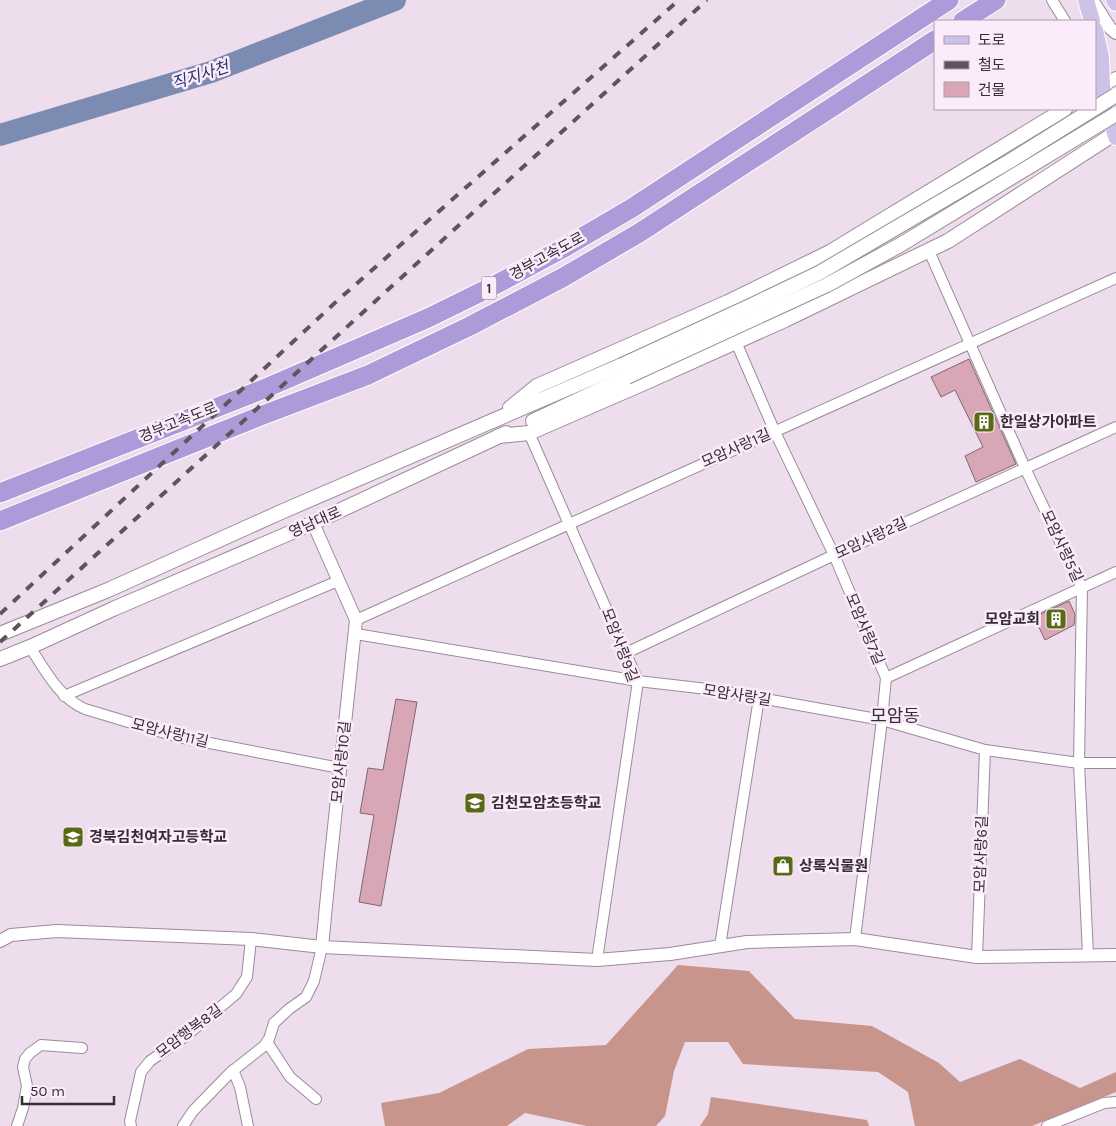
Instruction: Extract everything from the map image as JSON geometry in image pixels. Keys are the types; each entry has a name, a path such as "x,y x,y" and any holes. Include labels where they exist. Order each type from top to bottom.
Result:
{"highway":[{"path":"965,20 996,0"},
{"name":"경부고속도로","path":"0,493 266,388 419,321 495,285 632,208 943,4"},
{"name":"경부고속도로","path":"0,521 263,415 368,375 470,326 562,278 639,233 934,41"}],"main road":[{"path":"1086,0 1092,20"},
{"path":"499,436 528,433 736,342 928,251 948,241 1116,134 1104,85 1096,38"},
{"path":"1096,107 1116,95"},
{"path":"497,419 537,386 728,302 830,252 1063,110"},
{"path":"624,371 819,273 1010,161 1092,110"},
{"path":"624,371 828,285 908,240 1116,114"},
{"name":"영남대로","path":"0,634 108,590 281,512 497,419 624,371"},
{"name":"영남대로","path":"0,658 30,647 113,609 313,524 499,436 624,371"}],"street":[{"path":"1052,0 1064,20"},
{"path":"1092,0 1110,28 1116,32"},
{"name":"모암사랑5길","path":"928,251 1025,468 1082,588 1079,763 1088,955"},
{"name":"모암사랑1길","path":"356,620 774,430 1116,278"},
{"name":"모암사랑7길","path":"736,342 774,430 834,555 886,678 855,938"},
{"name":"모암사랑2길","path":"626,653 1116,426"},
{"name":"모암사랑9길","path":"528,433 638,681 598,960"},
{"name":"모암사랑10길","path":"313,524 356,620 322,947"},
{"path":"886,678 1116,572"},
{"path":"64,696 338,581"},
{"name":"모암사랑길","path":"356,634 638,681 716,690 882,720 985,750 1079,763 1116,763"},
{"name":"모암사랑11길","path":"30,647 64,696 85,709 178,737 340,768"},
{"path":"720,946 759,698"},
{"name":"모암사랑6길","path":"977,957 985,750"},
{"path":"0,940 11,936 57,931 251,939 322,947 598,960 670,954 747,942 855,938 977,957 1116,955"},
{"name":"모암행복8길","path":"131,1126 130,1122 141,1072 150,1061 187,1035 236,994 247,977 251,939"},
{"path":"183,1126 193,1112 233,1070 267,1042 274,1023 289,1009 306,998 314,981 322,947"},
{"path":"267,1042 290,1077 316,1099"},
{"path":"17,1126 27,1086 23,1067 25,1059 30,1053 42,1046 82,1048"},
{"path":"233,1070 240,1087 248,1126"},
{"path":"1047,1126 1104,1104 1116,1102"}],"shaded area":[{"path":"678,965 749,971 795,1019 872,1026 939,1063 960,1082 1020,1059 1080,1088 1116,1072 1116,1092 1032,1126 915,1126 908,1092 878,1072 743,1064 728,1042 685,1042 674,1071 665,1116 656,1126 587,1126 525,1113 507,1126 385,1126 381,1103 439,1093 528,1049 606,1045"},
{"path":"711,1097 867,1120 869,1126 700,1126 708,1114"}],"building":[{"name":"한일상가아파트","path":"969,359 1016,464 976,482 965,456 983,447 955,390 941,397 931,377"},
{"name":"모암교회","path":"1069,601 1075,614 1074,625 1045,640 1034,617"},
{"path":"396,699 417,702 381,906 359,902 374,815 360,813 368,768 383,770"}],"waterway":[{"name":"직지사천","path":"0,135 211,72 395,0"}],"railway":[{"path":"0,614 338,300 679,0"},
{"path":"0,642 707,0"}],"place":[{"name":"한일상가아파트","path":"984,422"},
{"name":"모암교회","path":"1056,619"},
{"name":"김천모암초등학교","path":"475,803"},
{"name":"경북김천여자고등학교","path":"73,837"},
{"name":"상록식물원","path":"783,866"}],"district":[{"name":"모암동","path":"895,716"}]}
